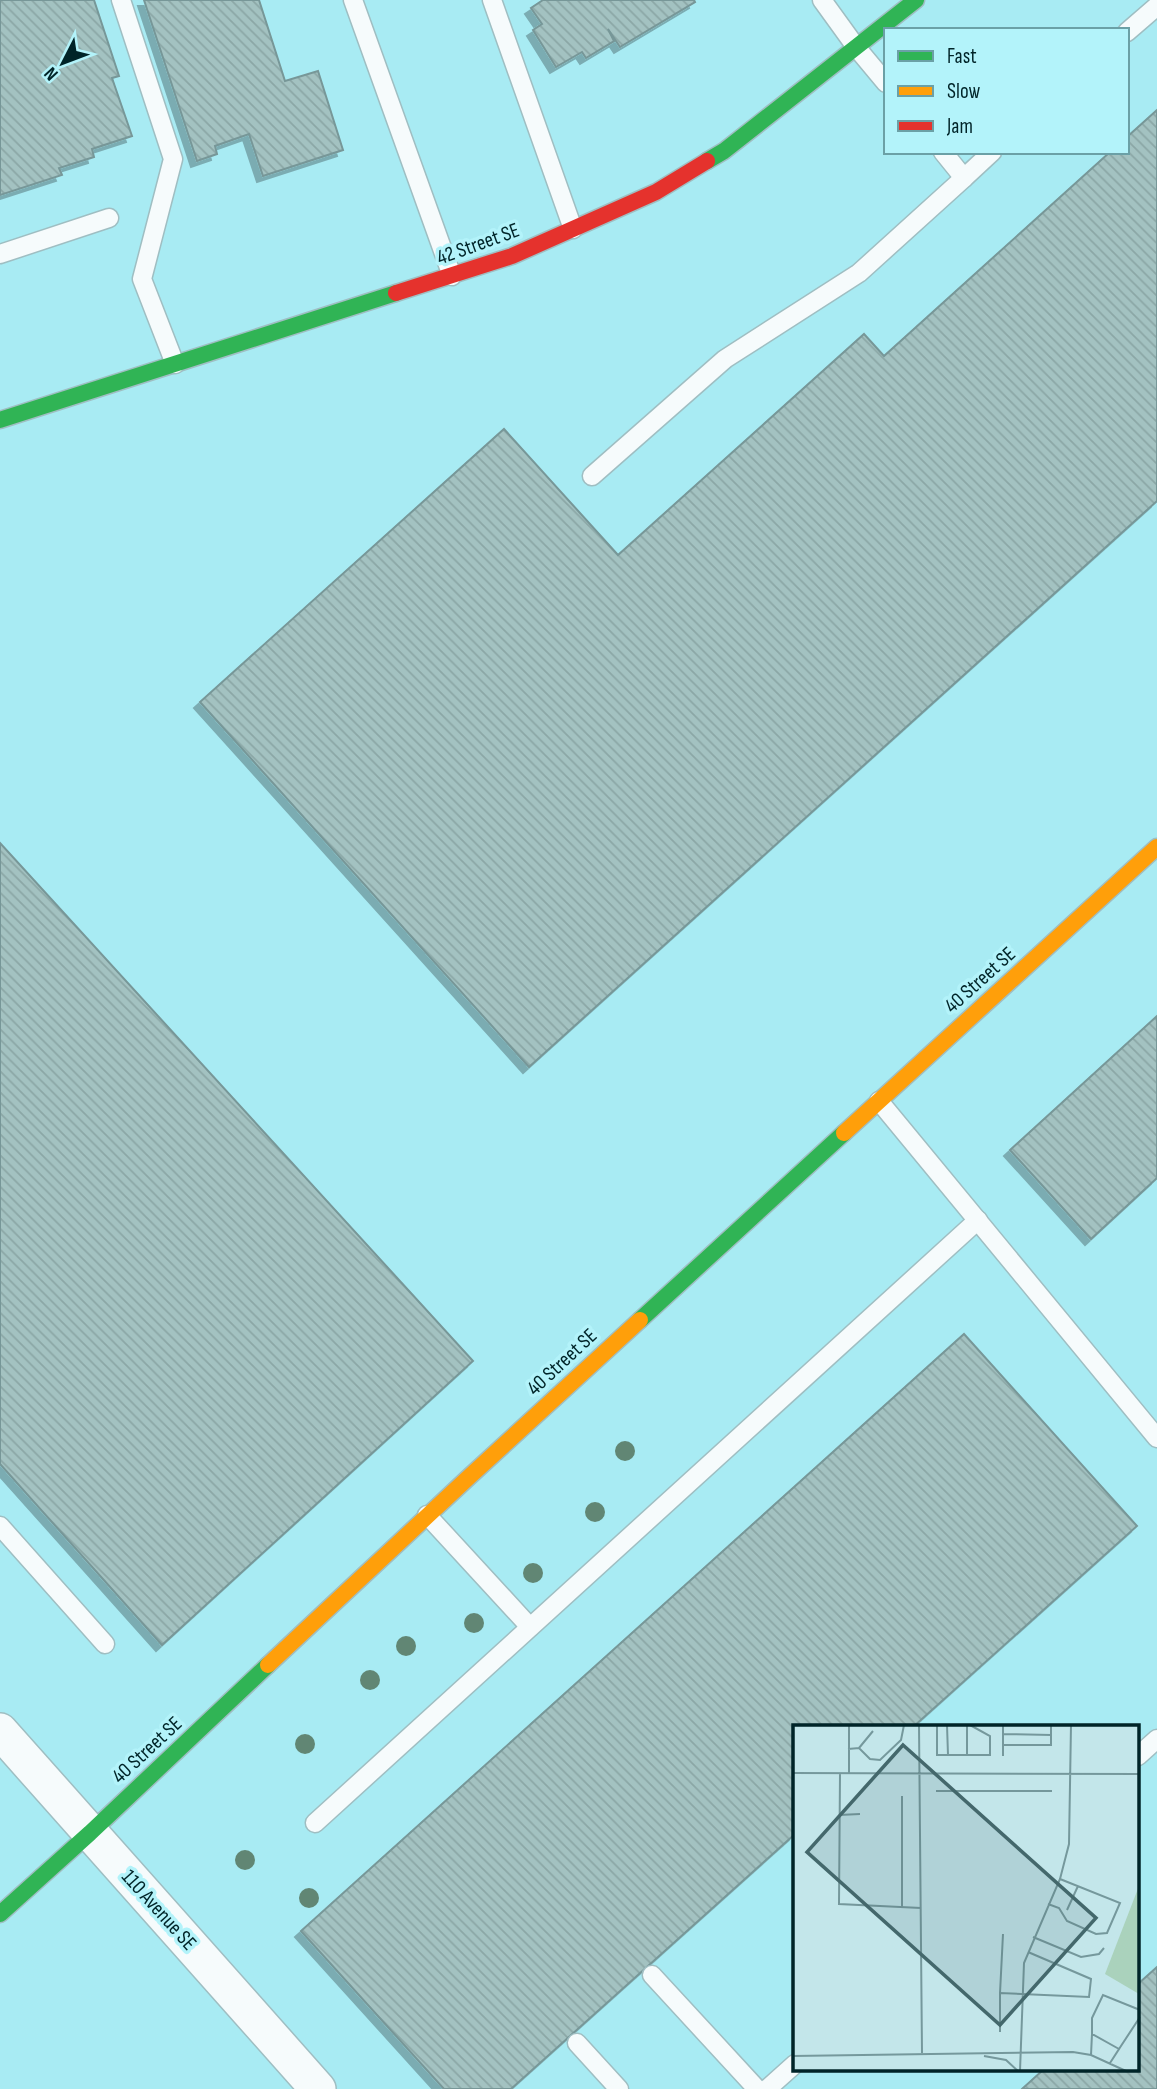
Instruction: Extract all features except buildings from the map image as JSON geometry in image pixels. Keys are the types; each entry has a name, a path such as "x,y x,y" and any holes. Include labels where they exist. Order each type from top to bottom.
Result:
{"street":[{"name":"42 Street SE","path":"0,420 512,256 656,192 724,151 916,0"},
{"name":"40 Street SE","path":"0,1914 90,1833 427,1515 1157,847"},
{"name":"110 Avenue SE","path":"0,1731 318,2089"}],"lane":[{"path":"121,0 173,159 142,279 175,364"},
{"path":"353,0 452,276"},
{"path":"492,0 573,229"},
{"path":"822,0 884,81"},
{"path":"1129,30 1157,6"},
{"path":"945,154 964,178"},
{"path":"592,476 725,359 859,273 990,154"},
{"path":"0,254 109,218"},
{"path":"879,1101 1157,1438"},
{"path":"315,1823 978,1220"},
{"path":"427,1515 530,1627"},
{"path":"0,1526 106,1644"},
{"path":"1140,1754 1157,1739"},
{"path":"652,1975 757,2089"},
{"path":"577,2043 619,2089"},
{"path":"767,2089 793,2066"}],"shaded area":[{"path":"0,0 1157,0 1157,2089 0,2089"}],"traffic: fast":[{"path":"707,161 724,151 916,0"},
{"path":"0,420 396,293"},
{"path":"640,1320 844,1133"},
{"path":"0,1914 268,1665"}],"traffic: slow":[{"path":"844,1133 1157,847"},
{"path":"268,1665 640,1320"}],"traffic: jam":[{"path":"396,293 512,256 656,192 707,161"}]}
